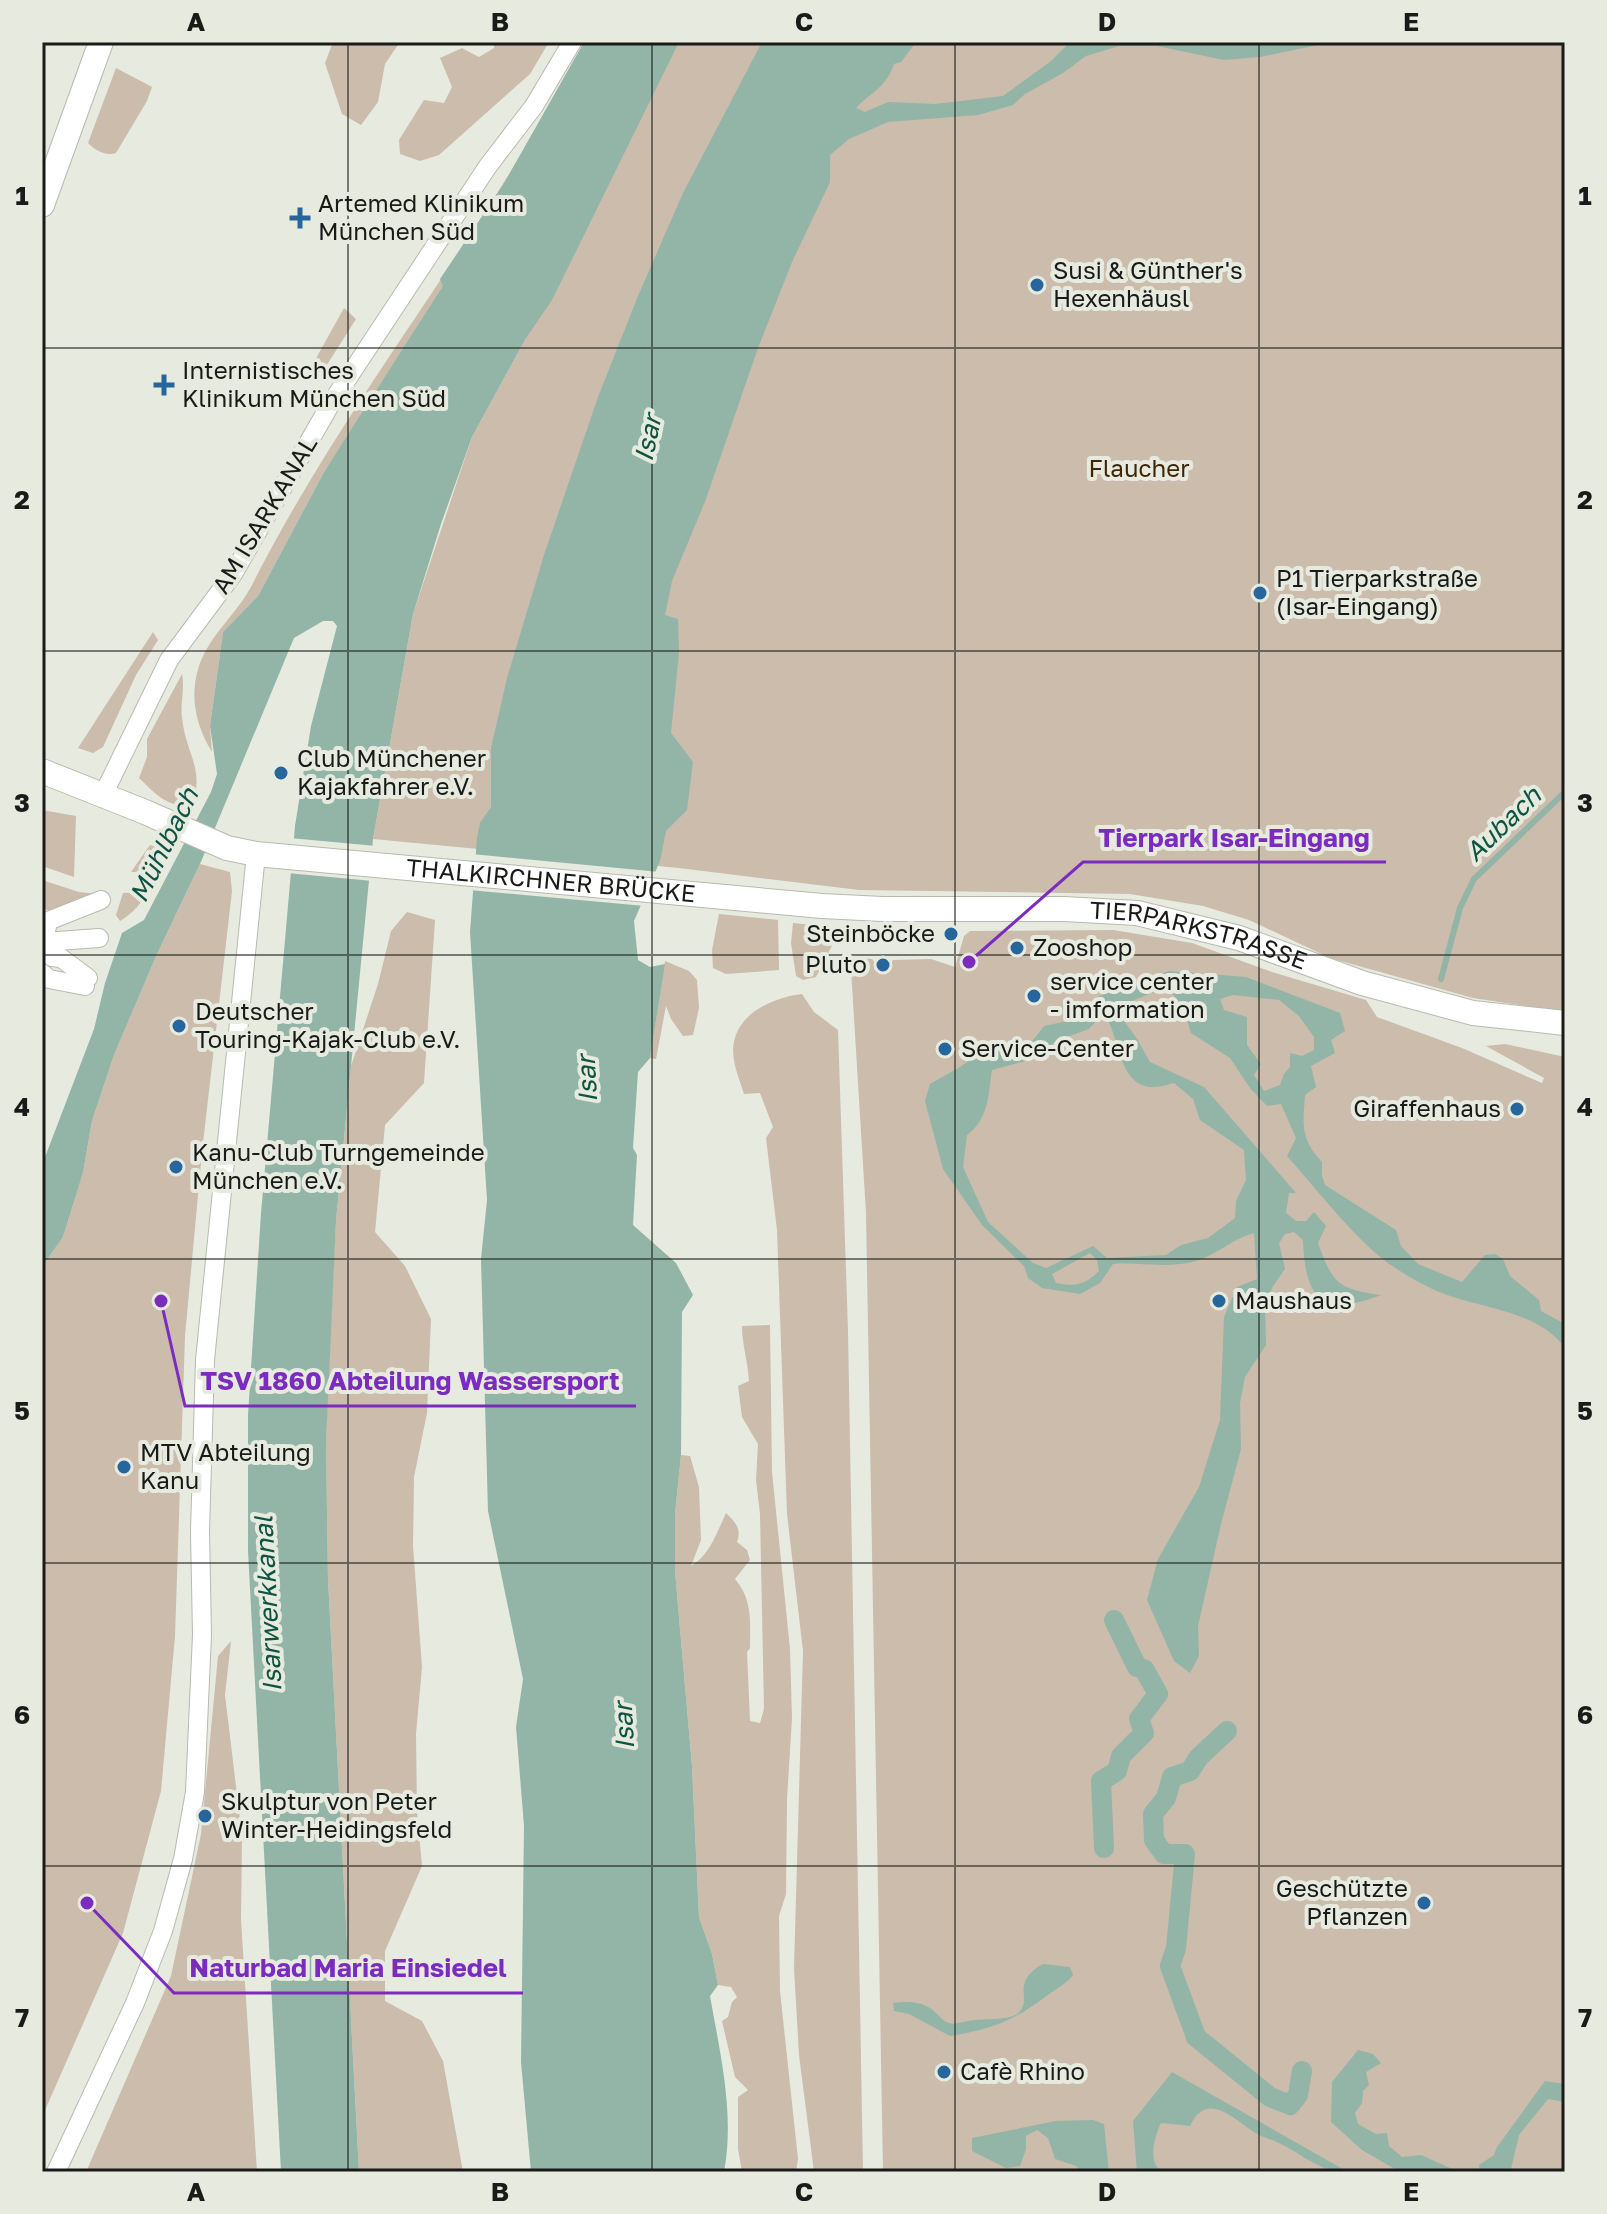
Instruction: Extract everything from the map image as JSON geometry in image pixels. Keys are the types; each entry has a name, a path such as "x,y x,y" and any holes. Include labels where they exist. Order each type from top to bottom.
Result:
{"street":[{"path":"42,205 101,42"},
{"name":"AM ISARKANAL","path":"103,795 169,660 233,574 330,405 488,166 534,106 572,42"},
{"path":"42,771 227,848 268,855 205,1360 200,1532 202,1635 195,1792 183,1859 163,1931 135,2003 56,2172"},
{"name":"THALKIRCHNER BRÜCKE","path":"268,855 822,906"},
{"path":"86,982 49,979 44,955 45,920 101,900"},
{"name":"TIERPARKSTRASSE","path":"822,906 1076,909 1137,913 1239,938 1362,983 1460,1009 1528,1021 1565,1023"},
{"path":"44,955 99,938"}],"green space":[{"path":"333,42 400,42 385,64 378,102 361,125 342,114 325,63"},
{"path":"494,42 549,42 530,74 439,155 420,161 400,154 399,140 424,100 444,103 452,87 440,58 462,48 479,57 494,48"},
{"name":"Flaucher","path":"584,42 1565,42 1565,1012 1473,998 1330,958 1249,920 1203,906 1130,894 859,890 679,868 373,839 413,614 472,437 526,338 363,413 324,472 258,596 223,632 210,726 212,752 198,721 194,700 196,677 204,655 246,595 331,447 505,180"},
{"path":"116,68 152,87 116,153 108,154 88,143"},
{"path":"344,308 356,319 318,379 304,380"},
{"path":"153,632 158,640 136,675 103,747 93,753 78,748"},
{"path":"182,674 182,718 196,780 193,805 169,802 139,778 147,757 147,739"},
{"path":"42,810 76,816 74,877 42,866"},
{"path":"150,845 167,851 143,899 120,921 116,915 123,893 139,892 139,872 131,872"},
{"path":"200,864 230,872 232,891 202,1152 185,1336 175,1636 161,1791 123,1933 42,2117 42,1267 63,1237 83,1173 92,1121 114,1055"},
{"path":"42,880 79,892 97,894 52,912 42,908"},
{"path":"407,912 435,920 424,1083 385,1125 375,1232 405,1266 431,1319 427,1413 414,1477 413,1546 422,1667 416,1734 417,1812 422,1866 385,1951 385,2001 422,2021 443,2061 463,2172 359,2172 328,1579 326,1443 329,1353 336,1221 351,1066 378,984 391,931"},
{"path":"719,914 778,920 779,970 726,974 713,968 712,950"},
{"path":"793,923 841,928 816,977 803,980 796,976 791,943"},
{"path":"1113,930 1192,943 1272,972 1366,1000 1377,1017 1462,1048 1542,1083 1544,1078 1486,1046 1505,1044 1565,1057 1565,2172 883,2172 866,1213 851,969 857,958 872,959 880,969 888,968 893,960 931,959 955,967 964,936 970,931"},
{"path":"665,961 689,971 697,980 699,1008 693,1035 683,1036 666,1006 656,1059 650,1058"},
{"path":"802,994 814,1012 838,1030 848,1331 863,2172 814,2172 799,2055 794,1968 803,1651 787,1514 777,1230 766,1138 773,1127 760,1093 744,1094 733,1052 739,1028 753,1013 782,998"},
{"path":"770,1325 772,1472 790,1649 792,1718 786,1894 779,1916 780,1991 798,2159 796,2172 742,2172 738,2149 738,2097 748,2090 735,2077 722,2021 728,2017 732,2002 737,1997 731,1987 718,1985 712,1954 699,1917 692,1766 675,1571 675,1514 681,1455 690,1456 699,1487 701,1540 691,1566 708,1549 726,1513 737,1526 737,1542 747,1550 750,1560 735,1579 745,1595 749,1612 750,1721 760,1723 764,1709 760,1514 756,1480 758,1444 742,1417 738,1386 749,1381 742,1326"},
{"path":"231,1641 225,1695 242,1836 241,1920 257,2172 86,2172 171,1976 201,1834 218,1656"}],"water":[{"name":"Isarwerkkanal","path":"584,42 679,42 552,300 526,338 472,437 413,614 373,839 336,1221 326,1443 328,1579 359,2172 281,2172 248,1551 248,1415 261,1213 295,826 311,726 337,626 333,621 323,621 294,638 200,864 114,1055 92,1121 83,1173 63,1237 42,1267 42,1165 94,1029 122,933 144,920 211,792 217,774 210,726 223,632 258,596 324,472 443,286 440,279 503,185"},
{"name":"Isar","path":"762,42 916,42 901,62 894,64 882,84 856,108 865,112 888,102 935,104 1003,96 1051,61 1069,43 1075,42 1332,42 1260,57 1224,60 1157,46 1119,46 1086,56 1025,94 1013,105 978,115 888,122 849,139 830,155 830,182 792,262 758,348 706,499 672,581 665,615 678,619 679,652 671,733 693,762 687,810 666,831 660,861 634,921 638,960 650,967 665,964 650,1058 638,1072 633,1148 637,1155 633,1225 676,1263 693,1295 682,1312 681,1455 675,1514 675,1571 692,1766 699,1917 712,1954 718,1985 710,1996 727,2106 724,2172 531,2172 521,2062 524,1826 516,1727 523,1679 488,1511 481,1259 487,1200 470,932 477,838 480,823 491,807 491,748 507,678 544,555 598,397 683,193"},
{"path":"1169,971 1246,977 1340,1013 1345,1031 1331,1040 1335,1053 1311,1066 1316,1087 1305,1095 1304,1131 1322,1162 1325,1185 1396,1230 1401,1246 1418,1264 1462,1282 1485,1255 1495,1254 1503,1259 1510,1276 1539,1300 1541,1311 1565,1324 1565,1348 1539,1325 1437,1291 1394,1267 1352,1230 1287,1156 1296,1138 1281,1104 1267,1106 1250,1088 1230,1058 1191,1033 1183,1007 1172,993 1159,990 1115,1008 1150,1062 1204,1087 1296,1193 1289,1193 1286,1213 1296,1221 1306,1221 1314,1212 1326,1226 1318,1243 1333,1276 1346,1287 1381,1295 1345,1304 1321,1299 1308,1277 1303,1240 1294,1232 1285,1234 1279,1243 1285,1269 1273,1286 1265,1306 1266,1345 1245,1377 1240,1403 1241,1449 1198,1626 1199,1656 1190,1673 1174,1661 1147,1600 1158,1559 1199,1487 1220,1420 1224,1317 1237,1287 1257,1279 1254,1233 1204,1258 1186,1263 1113,1264 1100,1283 1080,1294 1042,1288 1028,1278 1024,1266 982,1225 943,1169 925,1101 930,1084 996,1042 1027,1048 1044,1026 1077,1019 1097,997","holes":["1233,995 1279,1000 1299,1016 1314,1037 1314,1050 1302,1056 1290,1053 1290,1067 1280,1085 1264,1091 1254,1075 1261,1064 1247,1045 1247,1017 1224,1010 1220,999","1103,1013 1133,1079 1155,1087 1174,1083 1193,1099 1200,1120 1244,1150 1246,1180 1236,1201 1235,1218 1208,1238 1181,1245 1166,1255 1107,1258 1093,1246 1046,1268 1033,1263 988,1222 963,1167 967,1135 984,1114 992,1070 1033,1059 1056,1041 1089,1029","1090,1253 1097,1260 1099,1271 1079,1284 1056,1283 1052,1274"]},
{"path":"1043,1964 1070,1967 1073,1975 1024,2011 991,2027 950,2036 909,2014 894,2011 893,2003 915,2003 954,2024 1013,2016 1022,2009 1027,1978"},
{"path":"1358,2050 1373,2054 1381,2063 1366,2072 1369,2085 1363,2091 1362,2103 1355,2113 1358,2124 1376,2134 1387,2133 1389,2146 1402,2157 1421,2155 1459,2172 1400,2172 1362,2150 1331,2122 1332,2082"},
{"path":"1172,2072 1348,2172 1320,2166 1259,2135 1230,2115 1213,2109 1197,2115 1190,2126 1161,2123 1154,2147 1156,2165 1162,2170 1181,2172 1137,2172 1133,2121"},
{"path":"1545,2081 1565,2084 1565,2102 1548,2099 1519,2135 1511,2169 1507,2172 1480,2172 1479,2165 1494,2155"},
{"path":"1093,2120 1104,2124 1109,2172 1081,2172 1076,2166 1055,2159 1048,2138 1037,2130 1026,2136 1026,2149 1020,2166 1006,2168 972,2151 972,2138 1056,2121"}],"pier":[{"path":"290,838 376,846 373,881 287,873"},
{"path":"472,854 660,872 645,906 469,890"}],"waterway":[{"name":"Aubach","path":"1441,979 1460,908 1474,879 1565,792"},
{"path":"1104,1848 1101,1781 1117,1771 1121,1756 1144,1733 1139,1719 1158,1694 1144,1669 1137,1667 1114,1620"},
{"path":"1227,1731 1199,1757 1190,1771 1172,1777 1166,1798 1153,1814 1154,1840 1164,1854 1185,1854 1176,1948 1170,1966 1196,2037 1270,2097 1290,2105 1298,2095 1302,2071"}],"place":[{"name":"Artemed Klinikum München Süd","path":"300,218"},
{"name":"Susi & Günther's Hexenhäusl","path":"1037,285"},
{"name":"Internistisches Klinikum München Süd","path":"164,385"},
{"name":"P1 Tierparkstraße (Isar-Eingang)","path":"1260,593"},
{"name":"Club Münchener Kajakfahrer e.V.","path":"281,773"},
{"name":"Steinböcke","path":"951,934"},
{"name":"Zooshop","path":"1017,948"},
{"name":"Tierpark Isar-Eingang","path":"969,962"},
{"name":"Pluto","path":"883,965"},
{"name":"service center - imformation","path":"1034,996"},
{"name":"Deutscher Touring-Kajak-Club e.V.","path":"179,1026"},
{"name":"Service-Center","path":"945,1049"},
{"name":"Giraffenhaus","path":"1517,1109"},
{"name":"Kanu-Club Turngemeinde München e.V.","path":"176,1167"},
{"name":"TSV 1860 Abteilung Wassersport","path":"161,1301"},
{"name":"Maushaus","path":"1219,1301"},
{"name":"MTV Abteilung Kanu","path":"124,1467"},
{"name":"Skulptur von Peter Winter-Heidingsfeld","path":"205,1816"},
{"name":"Naturbad Maria Einsiedel","path":"87,1903"},
{"name":"Geschützte Pflanzen","path":"1424,1903"},
{"name":"Cafè Rhino","path":"944,2072"}],"water label":[{"name":"Mühlbach","path":"164,845"}]}
